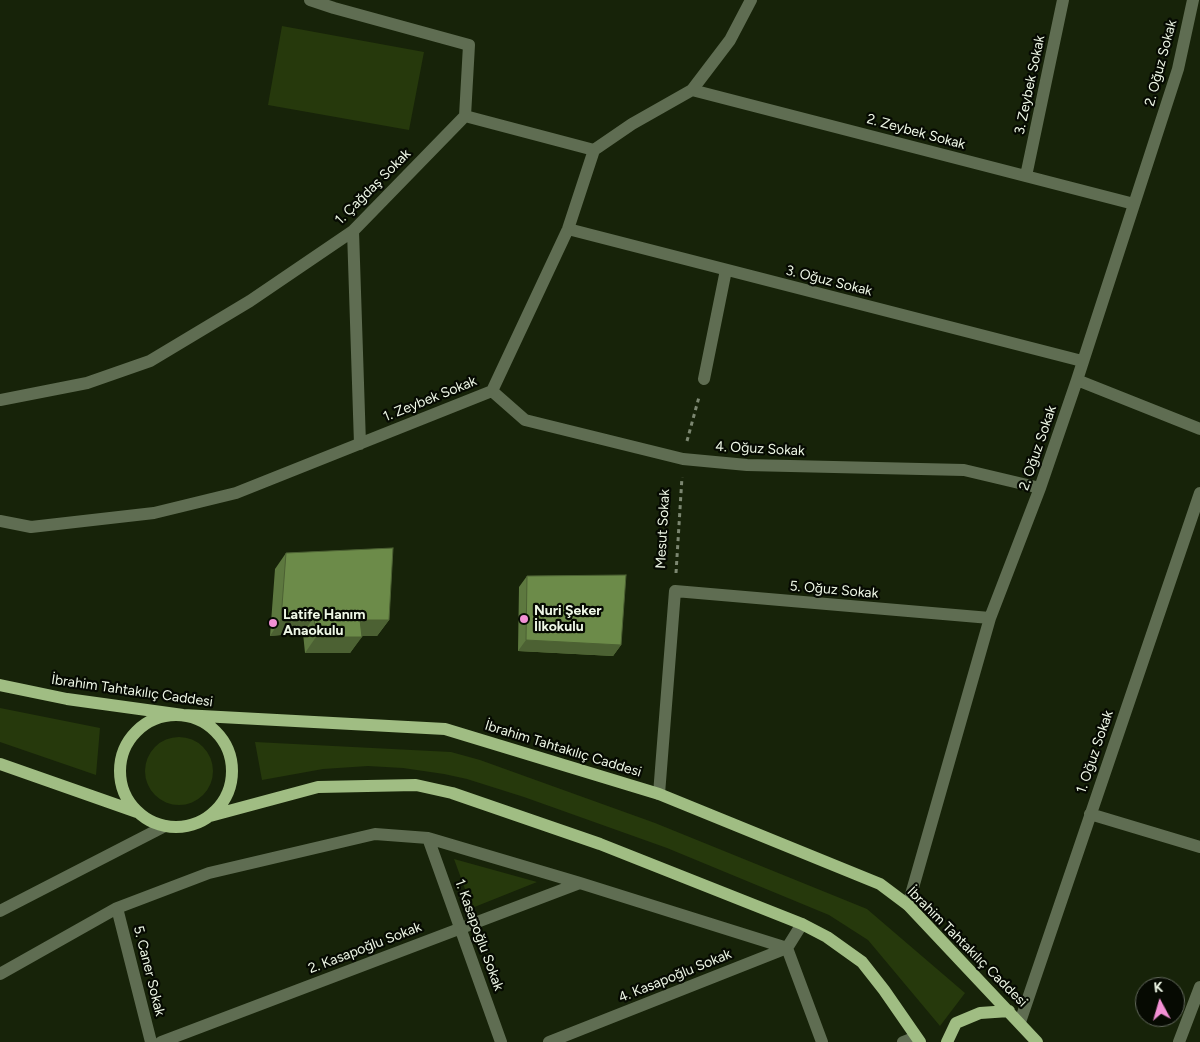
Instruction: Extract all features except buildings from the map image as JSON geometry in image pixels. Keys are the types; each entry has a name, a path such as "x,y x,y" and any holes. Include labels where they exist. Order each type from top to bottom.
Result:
{"main road":[{"name":"İbrahim Tahtakılıç Caddesi","path":"0,685 67,699 183,715 445,729 659,794 880,884 908,905 1037,1042"},
{"path":"0,764 137,812 150,821 165,826 181,827 197,824 210,816 222,804 230,787 232,768 228,749 217,732 202,721 183,715 167,715 152,720 139,728 129,740 122,754 120,770 121,785 127,800 137,812"},
{"path":"210,816 318,787 416,785 452,793 600,844 802,924 827,937 862,962 918,1039"},
{"path":"947,1042 956,1023 980,1012 1009,1011"}],"street":[{"path":"310,0 469,46 465,116 594,150 632,124 692,90 730,40 751,0"},
{"name":"3. Zeybek Sokak","path":"1026,176 1063,0"},
{"name":"2. Oğuz Sokak","path":"908,905 990,618 1040,488 1077,380 1178,69 1193,0"},
{"name":"2. Zeybek Sokak","path":"692,90 1134,204"},
{"name":"1. Çağdaş Sokak","path":"0,400 87,383 150,361 250,302 353,231 465,116"},
{"name":"1. Zeybek Sokak","path":"0,521 31,527 154,513 236,493 492,390 568,229 594,150"},
{"name":"3. Oğuz Sokak","path":"568,229 1082,361"},
{"path":"353,231 360,444"},
{"path":"704,379 726,270"},
{"path":"1077,380 1200,430"},
{"name":"4. Oğuz Sokak","path":"492,390 525,420 683,459 747,465 964,470 1040,488"},
{"name":"1. Oğuz Sokak","path":"1020,1022 1200,493"},
{"path":"659,794 675,591"},
{"name":"5. Oğuz Sokak","path":"675,591 990,618"},
{"path":"1090,814 1200,847"},
{"path":"0,911 165,826"},
{"path":"0,974 117,908 209,873 375,834 428,838 580,883 787,948"},
{"name":"1. Kasapoğlu Sokak","path":"428,838 501,1042"},
{"name":"2. Kasapoğlu Sokak","path":"161,1042 580,883"},
{"name":"5. Caner Sokak","path":"117,908 152,1042"},
{"path":"787,948 802,924"},
{"path":"787,948 822,1042"},
{"name":"4. Kasapoğlu Sokak","path":"549,1042 787,948"},
{"path":"1179,1042 1200,987"},
{"path":"902,1042 918,1039"}],"path":[{"name":"Mesut Sokak","path":"675,591 683,459 704,379"}],"green space":[{"path":"282,26 424,52 409,130 268,105"},
{"path":"0,708 100,728 96,775 0,742"},
{"path":"179,737 192,740 203,747 210,758 213,771 210,784 203,795 192,802 179,805 166,802 155,795 148,784 145,771 148,758 155,747 166,740"},
{"path":"255,742 451,752 480,760 655,823 867,909 965,993 940,1026 868,940 829,915 667,848 524,797 467,779 403,768 368,766 323,769 262,780"},
{"path":"454,859 537,882 472,908"}],"place":[{"name":"Nuri Şeker İlkokulu","path":"524,619"},
{"name":"Latife Hanım Anaokulu","path":"273,623"}]}
